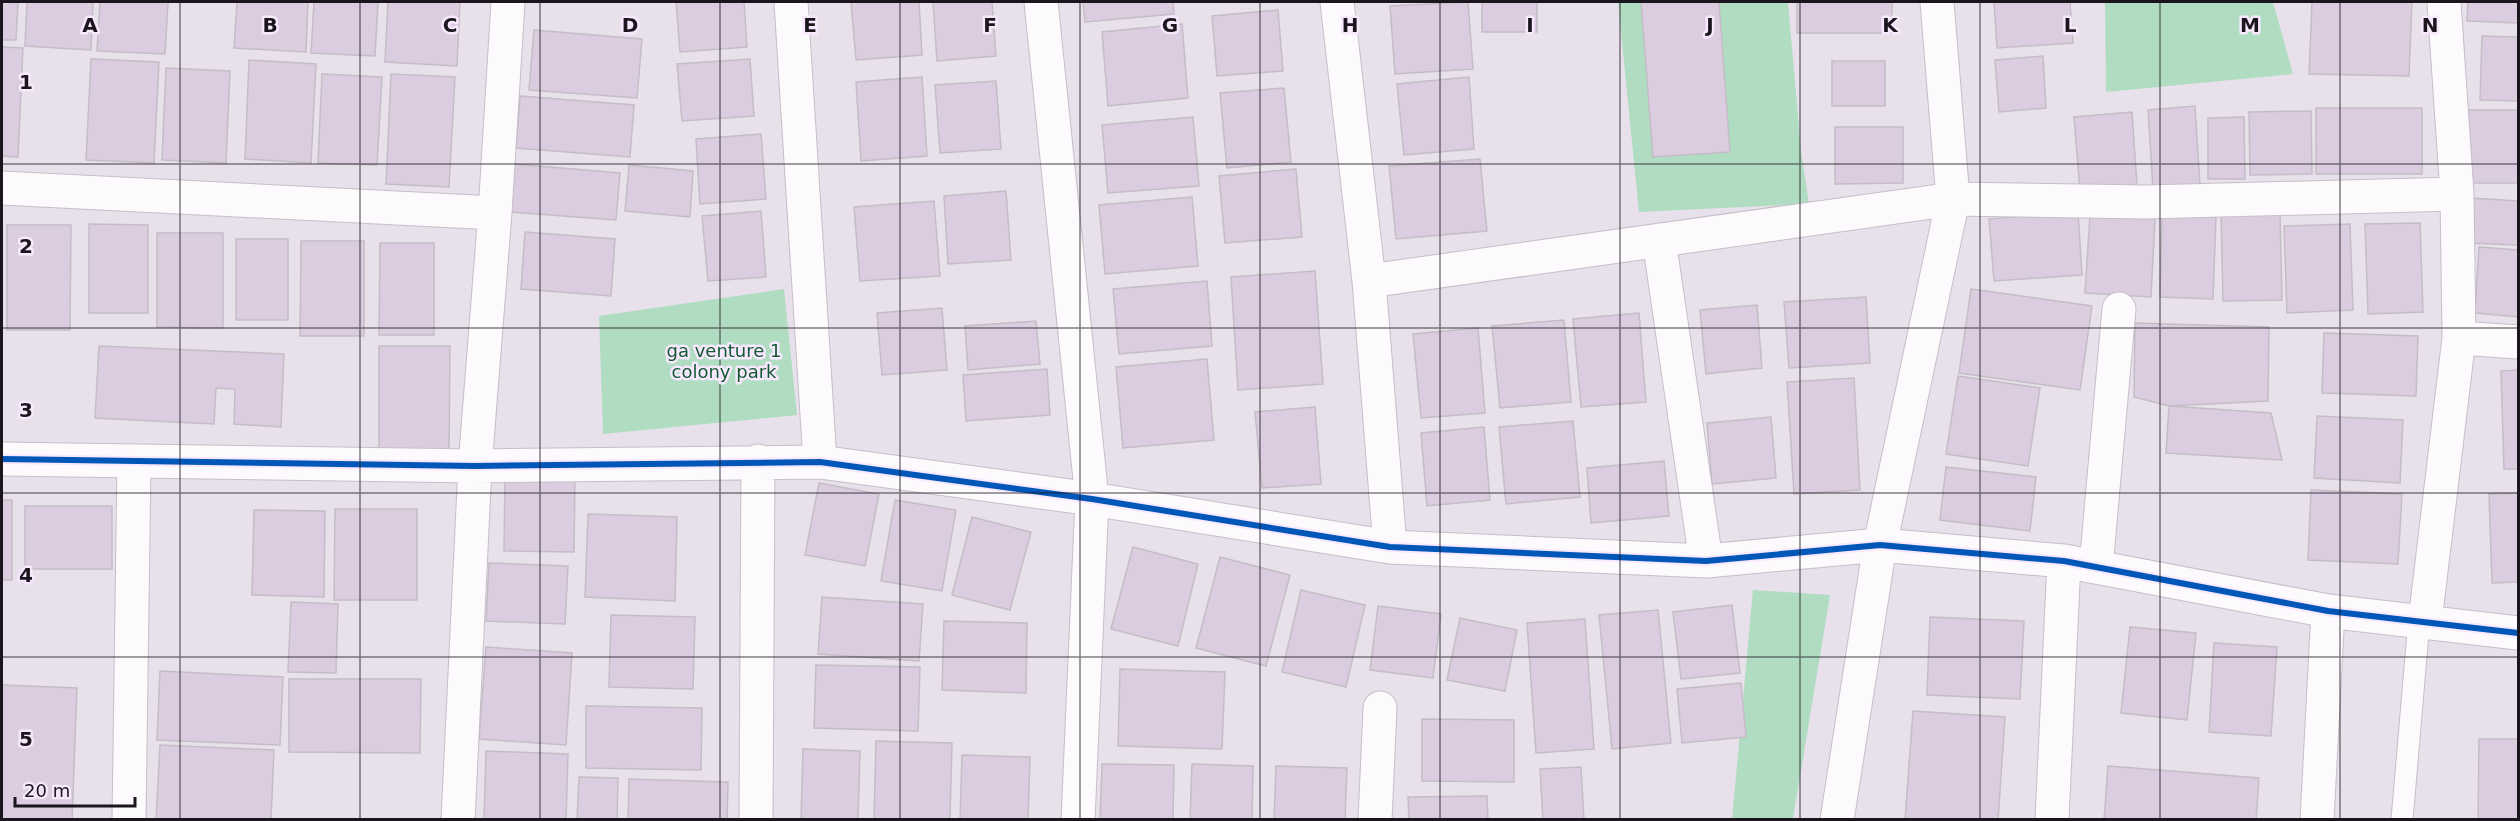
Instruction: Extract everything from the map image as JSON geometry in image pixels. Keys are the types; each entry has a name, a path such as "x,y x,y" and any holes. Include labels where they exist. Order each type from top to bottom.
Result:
{"street":[{"path":"458,819 476,466 508,2"},
{"path":"791,2 820,462"},
{"path":"1041,2 1092,499 1078,819"},
{"path":"1337,2 1369,281 1390,547"},
{"path":"1838,819 1880,545 1953,199 1937,2"},
{"path":"2422,621 2459,338 2457,194 2444,2"},
{"path":"2,188 495,213"},
{"path":"1369,281 1953,199 2146,202 2457,194"},
{"path":"1659,240 1706,561"},
{"path":"2052,819 2080,564 2120,309"},
{"path":"2459,338 2518,342"},
{"path":"2,459 476,466 820,462 1092,499 1390,547 1706,561 1880,545 2080,564 2328,611 2518,633"},
{"path":"756,819 758,461"},
{"path":"129,819 134,462"},
{"path":"2317,819 2328,611"},
{"path":"1375,819 1380,708"}],"lane":[{"path":"2402,819 2422,621"}],"green space":[{"path":"1618,2 1788,2 1801,151 1809,204 1639,212"},
{"path":"2105,2 2273,2 2293,74 2106,92"},
{"name":"ga venture 1 colony park","path":"784,289 797,415 603,434 599,316"},
{"path":"1753,590 1830,595 1793,819 1732,820"}],"building":[{"path":"2,2 18,2 16,40 2,40"},
{"path":"27,2 93,2 91,50 25,46"},
{"path":"100,2 168,2 165,54 97,51"},
{"path":"237,2 308,2 306,52 234,48"},
{"path":"314,2 378,2 375,56 311,53"},
{"path":"388,2 460,2 457,66 385,62"},
{"path":"676,2 744,2 747,47 680,52"},
{"path":"851,2 919,2 922,55 856,60"},
{"path":"933,2 992,2 996,56 937,61"},
{"path":"1083,2 1173,2 1174,14 1085,22"},
{"path":"1468,2 1473,69 1395,74 1390,6"},
{"path":"1482,2 1537,2 1537,32 1482,32"},
{"path":"1641,2 1719,2 1730,152 1653,157"},
{"path":"1797,2 1892,2 1892,33 1797,33"},
{"path":"1994,2 2070,2 2073,43 1997,48"},
{"path":"2312,2 2412,2 2409,76 2309,74"},
{"path":"2468,2 2518,2 2518,23 2467,21"},
{"path":"1278,10 1283,71 1217,76 1212,16"},
{"path":"1182,24 1188,98 1108,106 1102,32"},
{"path":"534,30 642,39 637,98 529,90"},
{"path":"2482,36 2518,37 2518,101 2480,100"},
{"path":"2,47 23,48 18,157 2,156"},
{"path":"2043,56 2046,108 1999,112 1995,60"},
{"path":"91,59 159,62 154,163 86,160"},
{"path":"750,59 754,116 682,121 677,64"},
{"path":"249,60 316,64 311,163 245,159"},
{"path":"1832,61 1885,61 1885,106 1832,106"},
{"path":"166,68 230,71 226,163 162,160"},
{"path":"322,74 382,77 377,165 318,163"},
{"path":"391,74 455,77 449,187 386,184"},
{"path":"922,77 927,156 861,161 856,82"},
{"path":"1469,77 1474,149 1404,155 1397,84"},
{"path":"996,81 1001,149 940,153 935,85"},
{"path":"1284,88 1291,162 1227,168 1220,93"},
{"path":"520,96 634,105 630,157 516,148"},
{"path":"2195,106 2200,185 2153,189 2148,110"},
{"path":"2316,108 2422,108 2422,174 2316,174"},
{"path":"2468,110 2518,110 2518,183 2468,183"},
{"path":"2311,111 2312,174 2250,175 2249,112"},
{"path":"2132,112 2137,186 2080,191 2074,117"},
{"path":"1193,117 1199,186 1108,193 1102,125"},
{"path":"2244,117 2245,179 2208,179 2208,118"},
{"path":"1835,127 1903,127 1903,183 1835,184"},
{"path":"761,134 766,199 700,204 696,139"},
{"path":"1480,159 1487,231 1396,239 1389,166"},
{"path":"514,164 620,173 616,220 510,212"},
{"path":"629,165 693,171 690,217 625,211"},
{"path":"1296,169 1302,237 1225,243 1219,176"},
{"path":"1006,191 1011,260 948,264 944,196"},
{"path":"1192,197 1198,266 1105,274 1099,205"},
{"path":"2470,198 2518,201 2518,245 2468,243"},
{"path":"934,201 940,276 860,281 854,207"},
{"path":"761,211 766,277 708,281 702,216"},
{"path":"2078,212 2082,275 1994,281 1989,219"},
{"path":"2280,213 2282,300 2223,301 2221,215"},
{"path":"2090,215 2155,219 2151,297 2085,293"},
{"path":"2162,216 2216,217 2213,299 2160,297"},
{"path":"2420,223 2423,312 2368,314 2365,224"},
{"path":"89,224 148,225 148,313 89,313"},
{"path":"2350,224 2353,310 2287,313 2284,226"},
{"path":"7,225 71,225 70,330 7,330"},
{"path":"525,232 615,239 611,296 521,289"},
{"path":"157,233 223,233 223,328 157,327"},
{"path":"236,239 288,239 288,320 236,320"},
{"path":"301,241 364,241 364,336 300,336"},
{"path":"380,243 434,243 434,335 379,335"},
{"path":"2479,247 2518,250 2518,317 2475,313"},
{"path":"1315,271 1323,384 1238,390 1231,277"},
{"path":"1207,281 1212,346 1119,354 1113,289"},
{"path":"1971,289 2092,306 2080,390 1959,373"},
{"path":"1866,297 1870,363 1789,368 1784,302"},
{"path":"1757,305 1762,368 1706,374 1700,310"},
{"path":"942,308 947,370 882,375 877,313"},
{"path":"1639,313 1646,402 1581,407 1573,319"},
{"path":"1564,320 1571,402 1500,408 1492,326"},
{"path":"1036,321 1040,364 968,370 965,326"},
{"path":"2135,323 2269,327 2268,401 2169,406 2134,397"},
{"path":"1478,328 1485,413 1421,418 1413,334"},
{"path":"2324,333 2418,336 2416,396 2322,393"},
{"path":"99,346 284,354 281,427 234,424 235,389 216,388 214,424 95,418"},
{"path":"379,346 450,346 449,452 379,452"},
{"path":"1207,359 1214,440 1123,448 1116,367"},
{"path":"1047,369 1050,415 966,421 963,375"},
{"path":"2518,370 2518,469 2504,469 2501,371"},
{"path":"1958,376 2040,388 2028,466 1946,454"},
{"path":"1854,378 1860,490 1794,494 1787,382"},
{"path":"2169,406 2271,413 2282,460 2166,453"},
{"path":"1315,407 1321,484 1262,488 1255,412"},
{"path":"2317,416 2403,420 2400,483 2314,478"},
{"path":"1771,417 1776,478 1712,484 1707,423"},
{"path":"1573,421 1580,497 1506,504 1499,427"},
{"path":"1484,427 1490,500 1427,506 1421,433"},
{"path":"1664,461 1669,516 1591,523 1587,468"},
{"path":"1946,467 2036,477 2030,531 1940,520"},
{"path":"505,474 575,475 574,552 504,551"},
{"path":"819,483 879,494 865,566 805,555"},
{"path":"2311,490 2402,494 2398,564 2308,560"},
{"path":"2518,493 2518,582 2492,583 2489,494"},
{"path":"2,500 12,500 12,580 2,580"},
{"path":"895,500 956,510 942,591 881,581"},
{"path":"25,506 112,506 112,569 25,569"},
{"path":"335,509 417,509 417,600 334,600"},
{"path":"254,510 325,511 324,597 252,595"},
{"path":"588,514 677,517 675,601 585,597"},
{"path":"972,517 1031,532 1010,610 952,595"},
{"path":"1133,547 1198,564 1178,646 1111,629"},
{"path":"1220,557 1290,575 1266,666 1196,648"},
{"path":"489,563 568,566 565,624 486,621"},
{"path":"1301,590 1365,605 1346,687 1282,672"},
{"path":"822,597 923,604 919,661 818,654"},
{"path":"291,602 338,604 336,673 288,672"},
{"path":"1732,605 1740,673 1681,679 1673,612"},
{"path":"1378,606 1441,614 1433,678 1370,670"},
{"path":"1658,610 1671,743 1612,749 1599,615"},
{"path":"611,615 695,617 693,689 609,687"},
{"path":"1930,617 2024,621 2020,699 1927,695"},
{"path":"1460,618 1517,630 1505,691 1447,680"},
{"path":"1585,619 1594,749 1536,753 1527,623"},
{"path":"944,621 1027,623 1026,693 942,690"},
{"path":"2130,627 2196,633 2187,720 2121,713"},
{"path":"2214,643 2277,647 2271,736 2209,732"},
{"path":"486,647 572,653 566,745 479,739"},
{"path":"816,665 920,667 918,731 814,728"},
{"path":"1120,669 1225,672 1222,749 1118,746"},
{"path":"160,671 283,677 280,745 157,740"},
{"path":"289,679 421,679 420,753 289,752"},
{"path":"1741,683 1746,737 1682,743 1677,689"},
{"path":"2,685 77,688 72,820 2,820"},
{"path":"586,706 702,708 701,770 586,768"},
{"path":"1913,711 2005,717 1998,820 1905,820"},
{"path":"1422,719 1514,720 1514,782 1422,781"},
{"path":"2479,739 2518,739 2518,820 2478,820"},
{"path":"876,741 952,743 950,820 874,820"},
{"path":"160,745 274,750 271,820 156,820"},
{"path":"803,749 860,751 858,820 801,820"},
{"path":"486,751 568,754 566,820 484,820"},
{"path":"962,755 1030,757 1028,820 960,820"},
{"path":"1102,764 1174,765 1173,820 1100,820"},
{"path":"1192,764 1253,766 1252,820 1190,820"},
{"path":"1276,766 1347,768 1345,820 1274,820"},
{"path":"2108,766 2259,778 2256,820 2104,820"},
{"path":"1581,767 1584,820 1543,820 1540,769"},
{"path":"579,777 618,778 617,820 577,820"},
{"path":"629,779 728,782 727,820 628,820"},
{"path":"1487,796 1488,820 1409,820 1408,797"}],"cycle path":[{"path":"2,459 475,466 820,462 1092,499 1390,547 1706,561 1880,545 2064,561 2328,611 2518,633"}]}
